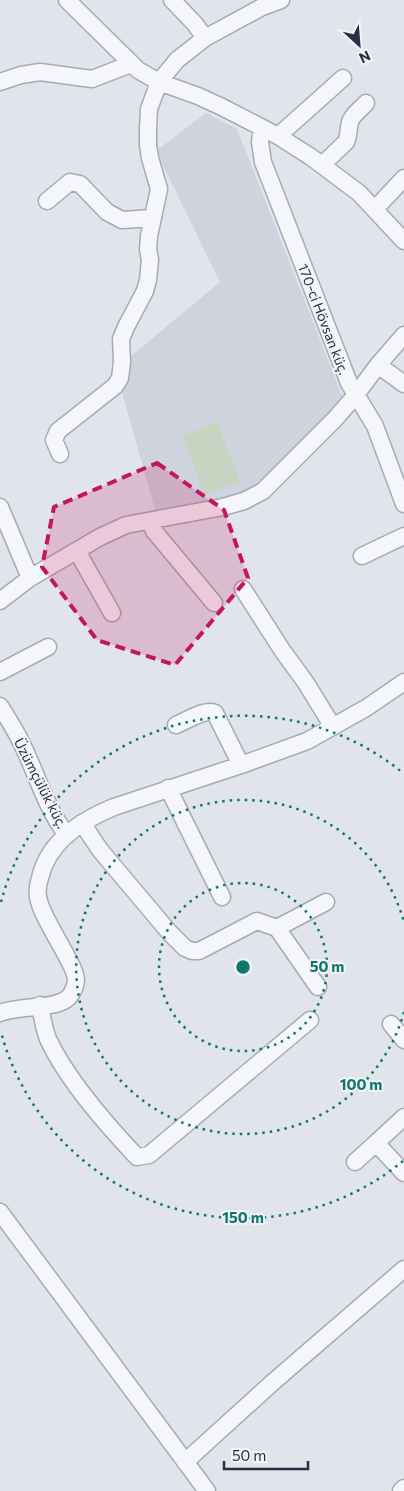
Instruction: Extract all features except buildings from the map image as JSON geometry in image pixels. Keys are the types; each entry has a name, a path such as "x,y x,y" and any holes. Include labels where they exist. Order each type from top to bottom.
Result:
{"street":[{"path":"67,0 138,70 159,82 205,99 278,136 322,165 359,193 404,241"},
{"path":"172,0 195,24 205,38"},
{"path":"60,454 54,440 58,430 115,386 120,378 122,362 121,339 145,291 148,280 150,260 148,249 152,218 159,189 148,145 149,109 159,82 177,60 205,38 261,4 281,0"},
{"path":"2,77 40,72 92,79 131,64"},
{"path":"278,136 343,78"},
{"path":"322,165 346,142 352,117 366,104"},
{"name":"170-ci Hövsan küç.","path":"262,128 260,142 263,162 349,383 375,426 404,504"},
{"path":"376,209 404,178"},
{"path":"47,201 70,182 80,184 108,212 122,220 152,218"},
{"path":"0,601 30,578 100,537 126,525 223,507 244,501 263,491 356,396 378,365 404,334"},
{"path":"378,365 404,384"},
{"path":"0,507 30,578"},
{"path":"150,521 154,531 214,602"},
{"path":"362,556 404,536"},
{"path":"77,551 112,613"},
{"path":"243,589 333,727"},
{"path":"0,672 48,647"},
{"path":"0,1013 11,1009 55,1004 65,1001 75,988 76,980 73,969 44,913 38,894 41,872 46,860 67,834 95,815 168,788 293,747 366,708 404,682"},
{"name":"Üzümçülük küç.","path":"0,706 20,740 56,818 67,834"},
{"path":"176,725 204,713 211,711 215,713 241,765"},
{"path":"168,788 222,897"},
{"path":"82,823 100,850 169,932 185,948 192,951 200,951 257,921 277,928 318,987"},
{"path":"277,928 326,902"},
{"path":"40,1005 43,1024 48,1038 67,1072 114,1134 136,1158 149,1155 310,1020"},
{"path":"391,1024 404,1040"},
{"path":"355,1162 404,1117"},
{"path":"376,1143 404,1173"},
{"path":"0,1212 207,1491"},
{"path":"185,1462 272,1383 404,1269"},
{"path":"401,1491 404,1488"}],"highlighted area":[{"path":"157,463 224,510 248,578 175,665 97,640 42,567 54,507"}],"shaded area":[{"path":"206,113 237,129 343,398 254,487 241,496 156,513 121,389 130,357 220,282 156,151"}],"green space":[{"path":"217,422 240,482 205,495 182,436"}]}
